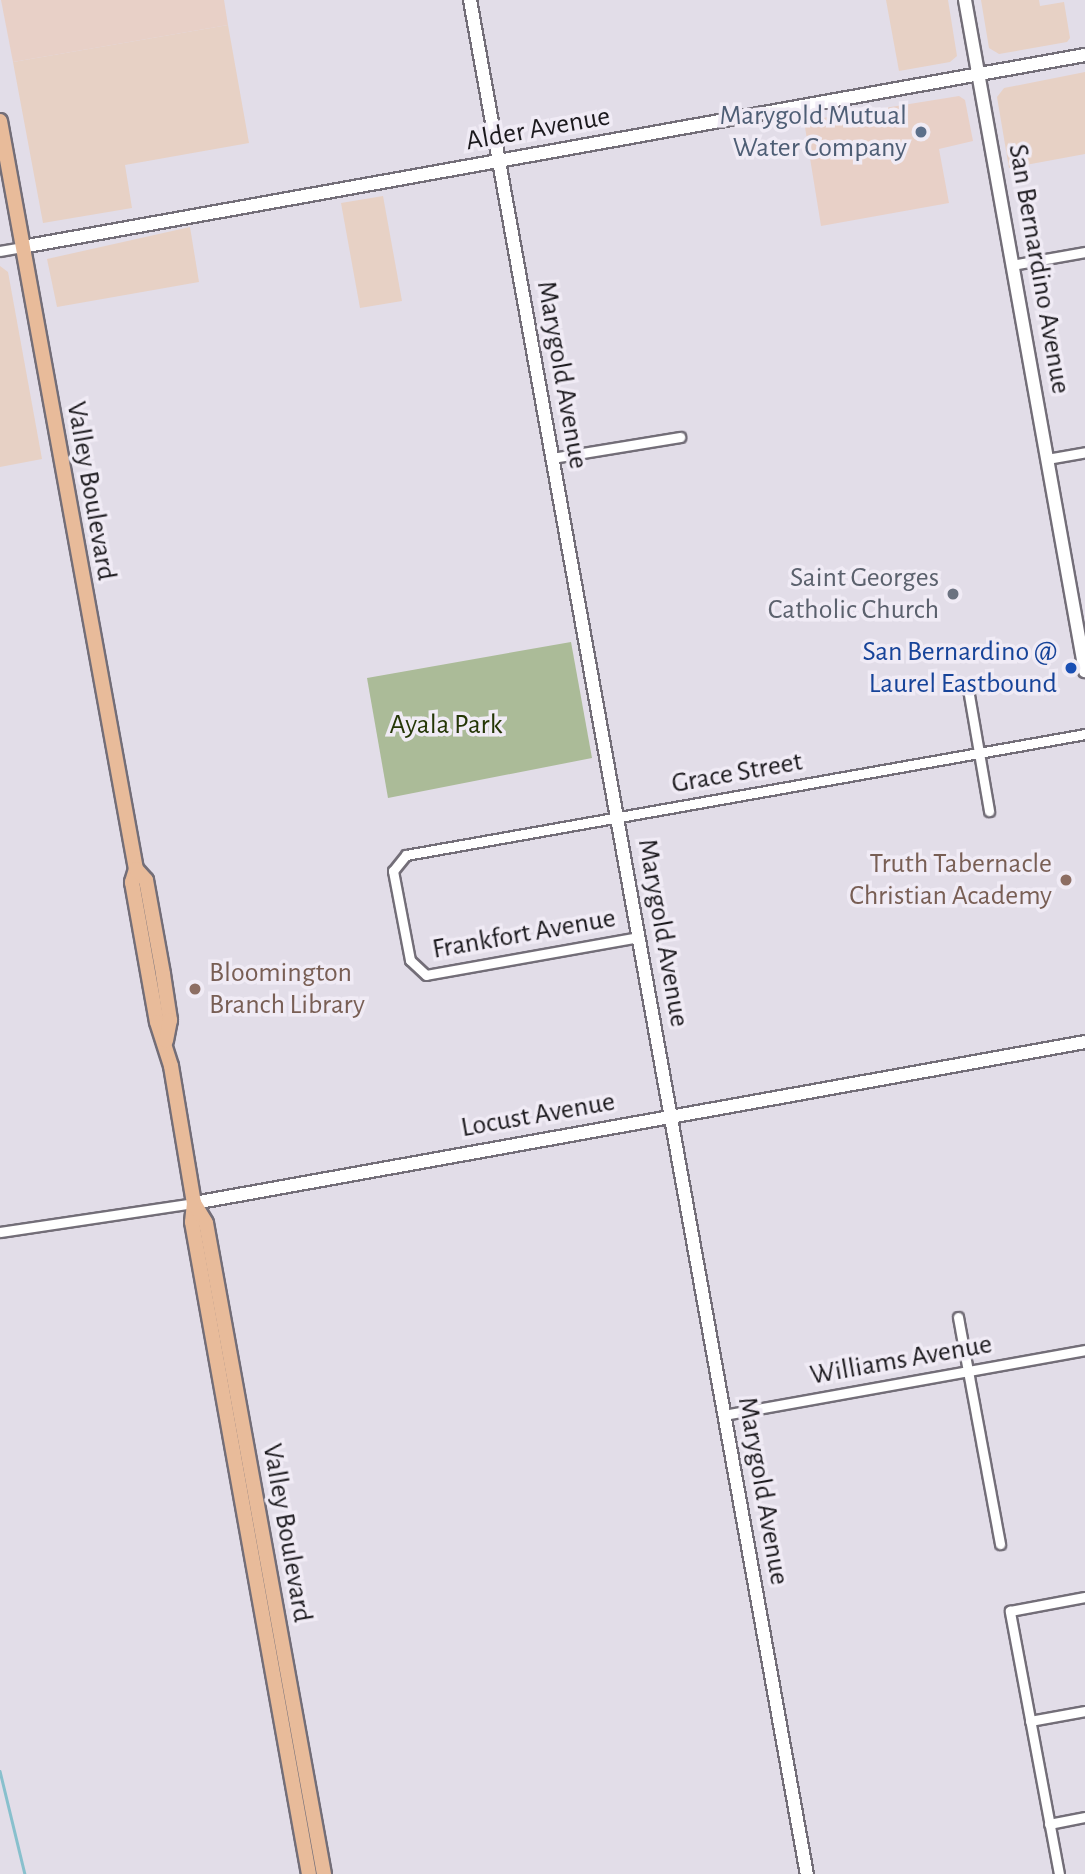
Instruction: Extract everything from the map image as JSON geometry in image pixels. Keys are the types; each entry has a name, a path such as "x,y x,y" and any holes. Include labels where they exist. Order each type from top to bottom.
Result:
{"main road":[{"name":"Valley Boulevard","path":"0,121 136,869 146,880 163,974 170,1020 166,1041 194,1203 194,1232 309,1874"},
{"name":"Valley Boulevard","path":"194,1203 208,1237 324,1874"}],"street":[{"name":"Marygold Avenue","path":"470,0 807,1874"},
{"name":"San Bernardino Avenue","path":"965,0 1047,459 1081,620 1085,671"},
{"name":"Alder Avenue","path":"0,251 1085,55"},
{"path":"1012,265 1085,252"},
{"path":"552,458 680,437"},
{"path":"1047,459 1085,452"},
{"path":"968,689 989,811"},
{"name":"Grace Street","path":"417,972 410,960 393,871 398,860 618,817 1085,734"},
{"name":"Frankfort Avenue","path":"417,972 437,975 639,937"},
{"name":"Locust Avenue","path":"0,1232 194,1203 1085,1042"},
{"path":"958,1317 1000,1544"},
{"name":"Williams Avenue","path":"724,1415 1084,1353"},
{"path":"1059,1874 1010,1611 1085,1597"},
{"path":"1030,1721 1085,1711"},
{"path":"1049,1824 1085,1817"}],"shaded area":[{"path":"1,0 224,0 228,25 13,62"},
{"path":"886,0 948,0 957,56 950,62 899,71"},
{"path":"981,0 1039,0 1040,6 1064,2 1070,38 1067,42 999,54 989,48"},
{"path":"228,25 249,143 125,165 132,208 43,223 13,62"},
{"path":"1085,72 1085,154 1009,168 997,97 1004,88"},
{"path":"959,96 965,100 973,141 939,149 949,203 821,226 804,121"},
{"path":"383,196 402,301 360,308 341,203"},
{"path":"190,227 199,282 57,307 47,259"},
{"path":"0,266 8,272 42,459 0,467"}],"green space":[{"name":"Ayala Park","path":"571,642 592,758 388,798 367,678"}],"waterway":[{"path":"0,1771 25,1874"}],"place":[{"name":"Marygold Mutual Water Company","path":"921,132"},
{"name":"Saint Georges Catholic Church","path":"953,594"},
{"name":"San Bernardino @ Laurel Eastbound","path":"1071,668"},
{"name":"Truth Tabernacle Christian Academy","path":"1066,880"},
{"name":"Bloomington Branch Library","path":"195,989"}]}
